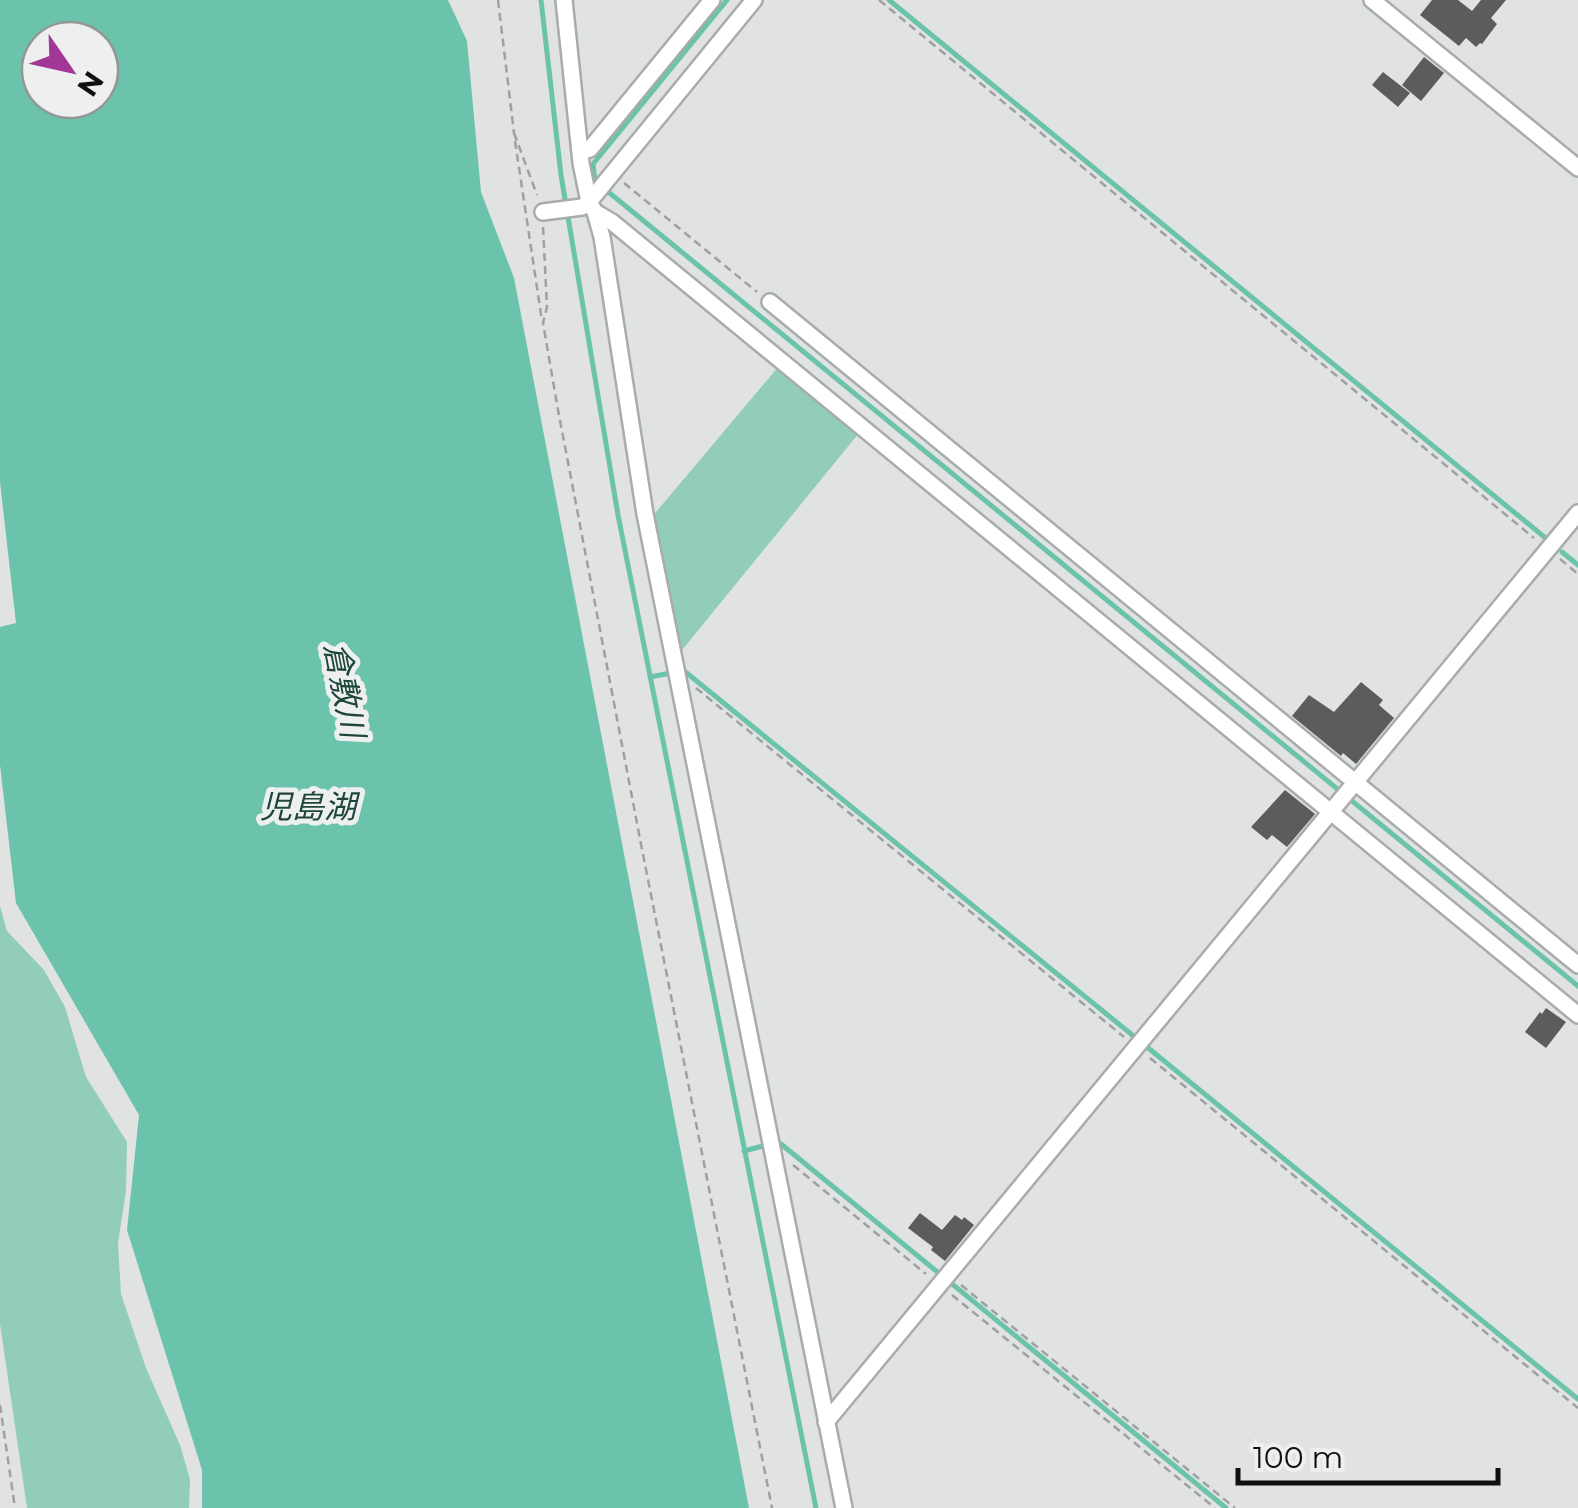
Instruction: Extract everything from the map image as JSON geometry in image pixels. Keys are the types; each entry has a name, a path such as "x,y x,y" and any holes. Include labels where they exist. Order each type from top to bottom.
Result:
{"street":[{"path":"564,0 582,165 597,195 627,234 1344,797 1578,965"},
{"path":"582,165 590,149 712,0"},
{"path":"548,212 597,195 754,0"},
{"path":"1372,0 1578,168"},
{"path":"597,195 645,514 844,1508"},
{"path":"770,302 1344,797 1578,1015"},
{"path":"826,1422 1578,513"}],"path":[{"path":"498,0 542,323 772,1508"},
{"path":"879,0 1578,574"},
{"path":"514,133 548,212 547,307 542,323"},
{"path":"597,195 770,302"},
{"path":"678,682 702,692 1578,1408"},
{"path":"772,1151 944,1279 1235,1508"},
{"path":"944,1279 1215,1508"},
{"path":"0,1405 15,1508"}],"shaded area":[{"name":"児島湖","path":"0,0 448,0 467,41 481,192 514,278 749,1508 202,1508 202,1470 127,1230 139,1115 16,903 0,765 0,627 16,623 0,482"},
{"path":"779,366 859,433 678,655 651,518"},
{"path":"0,906 7,931 44,970 65,1007 86,1077 127,1142 126,1191 118,1243 121,1294 146,1368 180,1445 190,1479 189,1508 27,1508 0,1324"}],"building":[{"path":"1432,0 1458,0 1472,11 1481,0 1506,0 1491,18 1497,24 1476,47 1466,38 1459,46 1420,15"},
{"path":"1424,57 1444,73 1421,101 1402,85"},
{"path":"1383,72 1410,93 1398,107 1372,85"},
{"path":"1361,682 1383,700 1379,705 1394,718 1356,764 1292,716 1309,695 1334,712"},
{"path":"1285,790 1315,814 1287,847 1272,835 1267,840 1251,827"},
{"path":"1546,1008 1566,1022 1546,1048 1525,1032"},
{"path":"920,1213 942,1230 955,1215 974,1225 945,1261 908,1228"}],"waterway":[{"path":"541,0 561,175 618,515 816,1508"},
{"path":"727,0 593,164 595,181 1578,986"},
{"path":"889,0 1548,540"},
{"path":"1562,552 1578,565"},
{"path":"683,670 1136,1038"},
{"path":"650,677 671,673"},
{"path":"1147,1047 1578,1399"},
{"path":"777,1143 1226,1508"},
{"path":"744,1151 763,1146"}],"water label":[{"name":"倉敷川","path":"345,690"}]}
